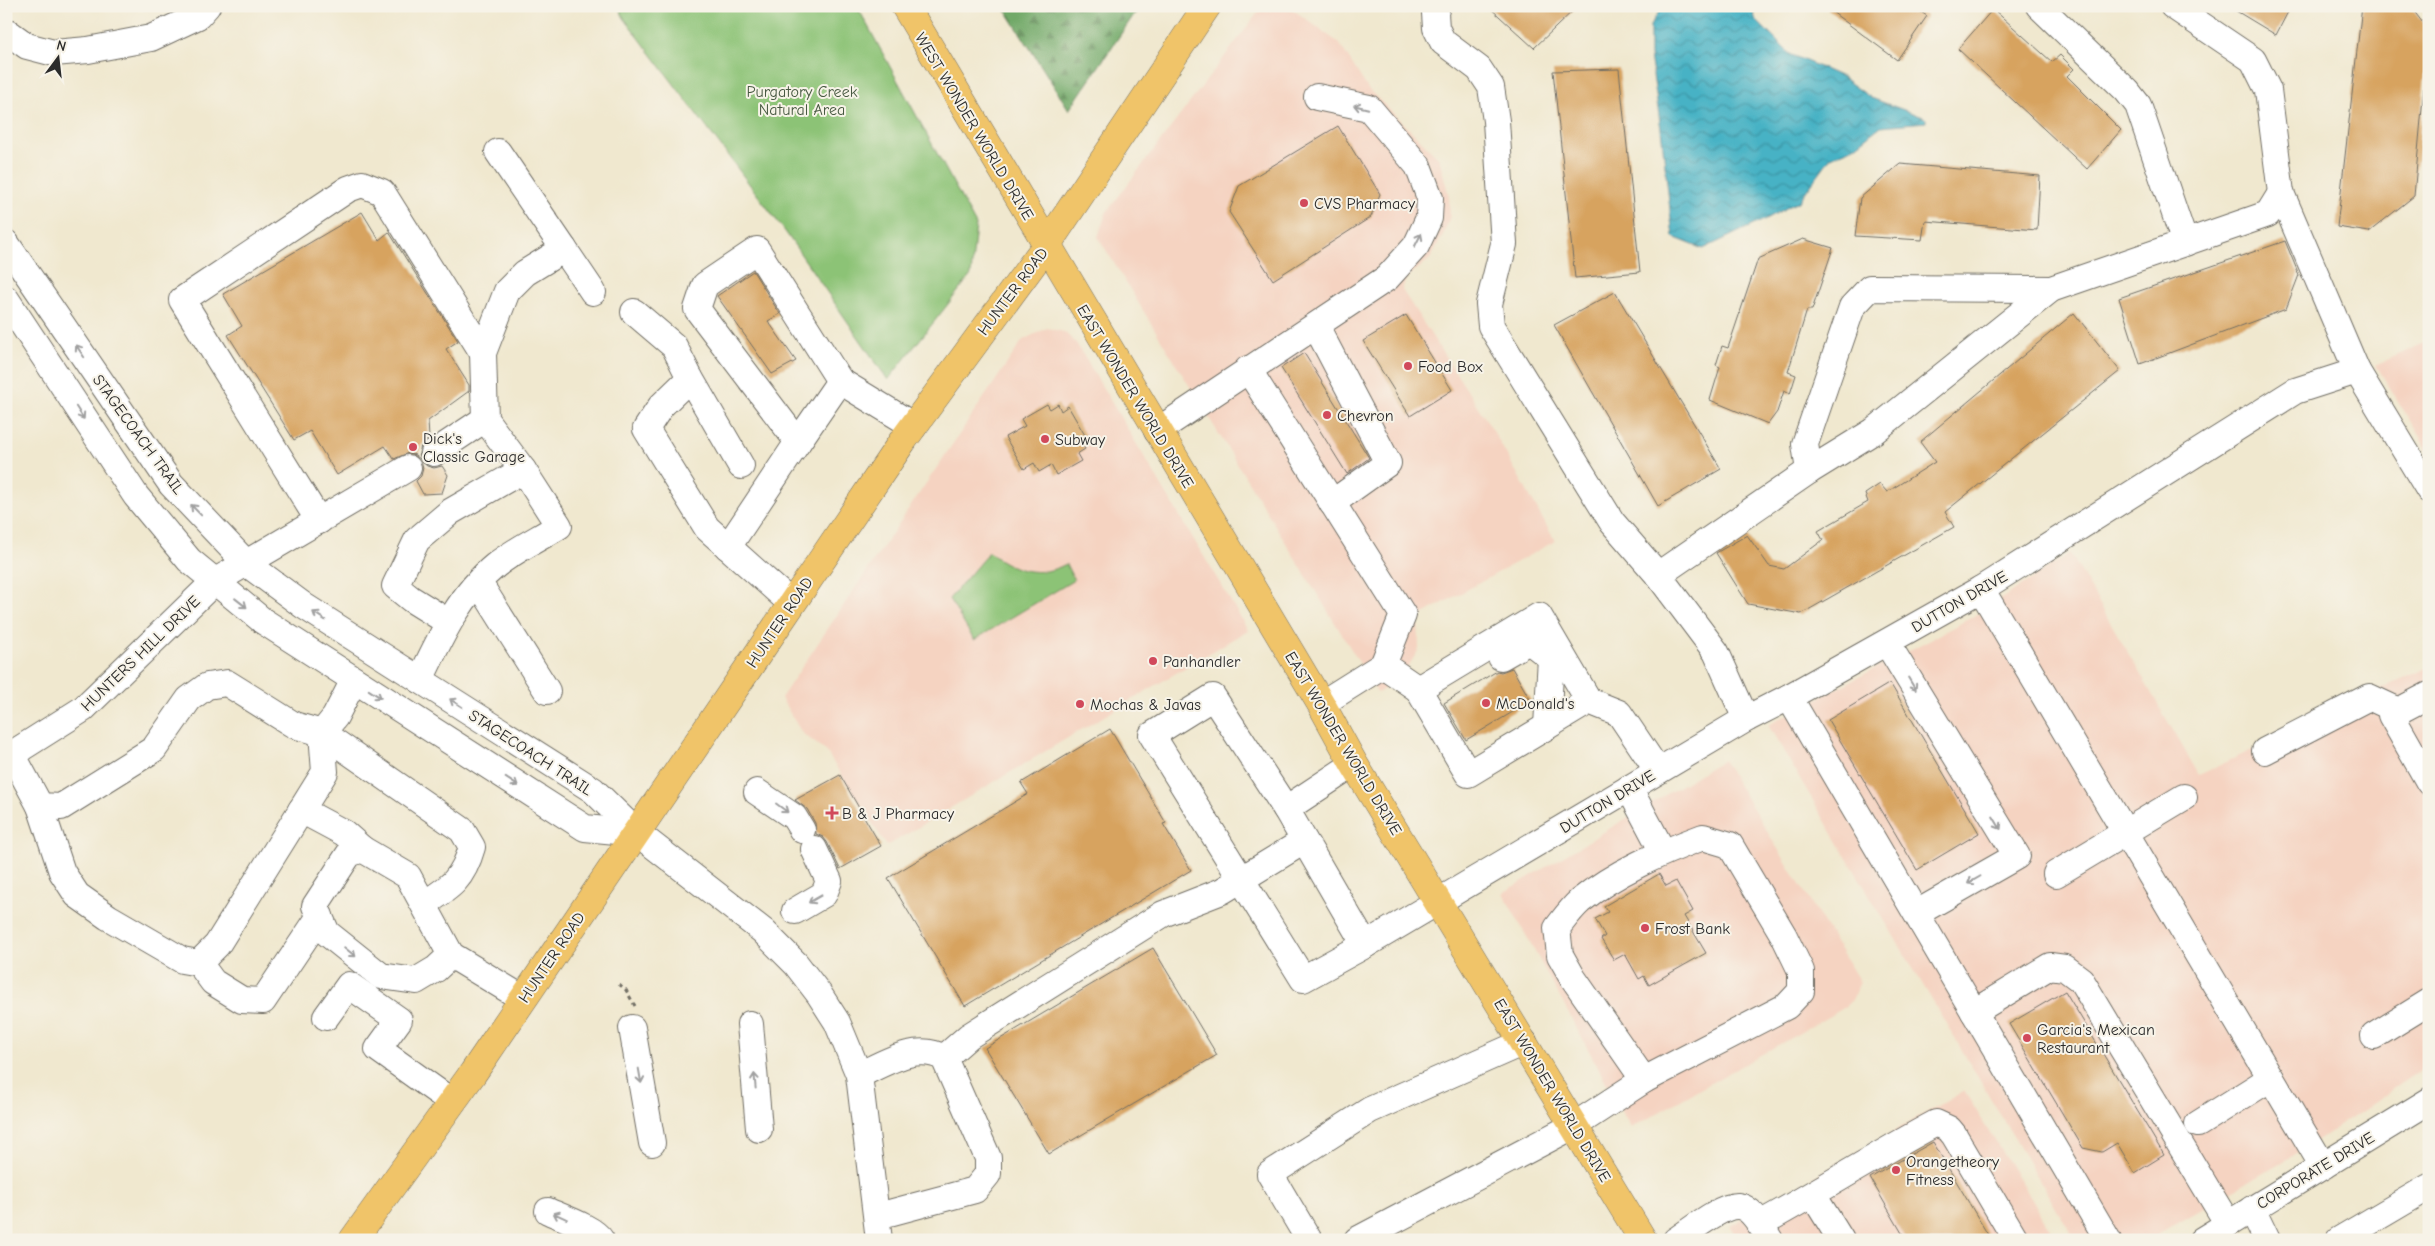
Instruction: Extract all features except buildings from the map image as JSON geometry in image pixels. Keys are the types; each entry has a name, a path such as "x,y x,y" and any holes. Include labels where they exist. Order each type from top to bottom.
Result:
{"main road":[{"name":"WEST WONDER WORLD DRIVE","path":"905,6 1046,246"},
{"name":"HUNTER ROAD","path":"353,1240 452,1102 637,833 791,603 914,426 1046,246 1206,6"},
{"name":"EAST WONDER WORLD DRIVE","path":"1046,246 1321,704 1354,764 1440,902 1643,1240"}],"street":[{"path":"6,31 27,46 54,53 88,50 151,38 198,16 207,6"},
{"path":"1437,6 1435,13 1436,28 1443,42 1479,70 1491,87 1496,121 1504,244 1489,304 1491,326 1612,522 1658,575 1716,652 1746,719"},
{"path":"2039,6 2127,91 2138,105 2185,243"},
{"path":"2173,6 2253,60 2268,90 2281,193 2357,371 2429,490"},
{"path":"1157,431 1388,278 1416,246 1429,218 1430,198 1418,166 1369,108 1317,97"},
{"path":"498,152 593,292"},
{"path":"319,521 182,300 348,189 362,184 382,192 483,353"},
{"path":"1810,471 1805,444 1852,307 1870,288 2051,289 2268,214 2281,193"},
{"name":"STAGECOACH TRAIL","path":"6,242 171,484 246,563 304,606 593,790 637,833 763,931 796,964 837,1022 860,1074 878,1228"},
{"path":"420,680 448,622 479,583 496,565 559,526 523,470 485,419 483,353 507,291 525,272 564,249"},
{"path":"798,442 697,310 705,285 756,250 840,381 914,426"},
{"path":"1658,575 1810,471 1874,431 2051,289"},
{"path":"6,299 136,496 189,560 214,582 263,621 585,828 637,833"},
{"path":"634,312 674,346 690,378 741,466"},
{"path":"1316,326 1388,463 1332,503"},
{"path":"1248,369 1403,615 1384,665 1321,704"},
{"name":"DUTTON DRIVE","path":"1242,879 1303,979 1440,902 1746,719 1981,590 2295,392 2357,371"},
{"path":"690,378 661,406 646,429 707,528 791,603"},
{"path":"728,547 840,381"},
{"path":"434,452 485,419"},
{"name":"HUNTERS HILL DRIVE","path":"9,754 82,710 214,582 408,468"},
{"path":"448,622 411,599 395,586 417,540 450,512 523,470"},
{"path":"479,583 547,691"},
{"path":"1981,590 2324,1166"},
{"path":"1418,688 1539,616 1589,702 1620,713 1658,771"},
{"path":"1450,670 1472,674 1528,641 1551,658 1547,726"},
{"path":"1887,643 2016,856 1917,913"},
{"path":"1384,665 1418,688 1468,774 1589,702"},
{"path":"199,963 217,945 325,772 322,733 334,717 354,680"},
{"path":"40,806 61,807 154,748 189,699 207,686 227,683 294,724 322,733 462,830 472,847 466,869 446,890 424,904"},
{"path":"2429,695 2391,715 2429,782"},
{"path":"1242,879 1152,735 1213,697 1286,809 1364,945"},
{"path":"1789,697 2108,1240"},
{"path":"2265,751 2368,697 2399,711"},
{"path":"9,754 40,806 62,872 77,894 108,917 182,960 199,963 213,982 242,1000 263,1000 320,916"},
{"path":"1286,809 1354,764"},
{"path":"1629,788 1663,852"},
{"path":"758,792 794,817 829,881 824,894 795,911"},
{"path":"2056,874 2184,797"},
{"path":"302,810 344,833 362,850 408,876 451,955 522,998"},
{"path":"1357,1240 1574,1126 1644,1080 1787,1006 1801,991 1801,971 1784,936 1730,845 1703,837 1663,852 1622,872 1578,902 1557,928 1560,956 1572,978 1644,1080"},
{"path":"944,1058 969,1036 1163,914 1222,891 1304,841"},
{"path":"362,850 349,854 315,906 327,933 381,976 416,981 436,970 451,955"},
{"path":"1974,1012 2050,966 2065,968 2081,980 2228,1224"},
{"path":"326,1017 350,985 399,1020 378,1049 452,1102"},
{"path":"2374,1036 2429,1002"},
{"path":"635,1019 652,1143"},
{"path":"750,1024 759,1129"},
{"path":"1301,1237 1270,1174 1370,1110 1524,1042"},
{"path":"860,1074 907,1053 934,1052 944,1058 988,1158 988,1174 975,1190 878,1228"},
{"path":"2198,1124 2271,1078"},
{"name":"CORPORATE DRIVE","path":"2202,1240 2429,1101"},
{"path":"1676,1240 1719,1211 1738,1206 1746,1210 1765,1232 1813,1195 1871,1158 1936,1123 1949,1129 1954,1135 2016,1240"},
{"path":"2339,1240 2429,1186"},
{"path":"1813,1195 1841,1240"},
{"path":"2252,1209 2267,1240"},
{"path":"548,1211 598,1236 601,1240"}],"path":[{"path":"620,984 626,990 635,1019"}],"shaded area":[{"path":"1263,6 1288,6 1339,43 1368,89 1439,158 1449,196 1450,216 1444,233 1430,259 1406,278 1402,290 1491,427 1555,541 1418,617 1419,649 1403,675 1378,693 1098,237 1106,213"},
{"path":"1047,328 1064,332 1076,343 1248,630 887,846 826,751 802,733 781,698 1023,340"},
{"path":"2429,341 2429,452 2376,365"},
{"path":"2070,553 2199,775 2429,667 2429,1065 2303,1150 2149,1240 2075,1240 1768,725 1980,613"},
{"path":"1723,760 1860,982 1852,1000 1842,1009 1631,1128 1503,893"},
{"path":"1964,1091 2057,1240 1738,1240 1730,1226"}],"green space":[{"name":"Purgatory Creek Natural Area","path":"618,6 857,6 976,225 971,275 888,380 784,230 624,18"},
{"path":"1003,6 1140,6 1069,110"},
{"path":"989,552 1016,568 1036,572 1056,569 1066,564 1074,580 974,640 949,599"}],"water":[{"path":"1667,6 1753,6 1755,19 1790,54 1842,77 1871,98 1926,118 1926,122 1881,126 1854,147 1831,157 1799,201 1703,249 1673,237 1661,129 1650,55 1650,26 1660,10"}],"place":[{"name":"CVS Pharmacy","path":"1304,203"},
{"name":"Food Box","path":"1408,366"},
{"name":"Chevron","path":"1327,415"},
{"name":"Subway","path":"1045,439"},
{"name":"Dick's Classic Garage","path":"413,447"},
{"name":"Panhandler","path":"1153,661"},
{"name":"McDonald's","path":"1486,703"},
{"name":"Mochas & Javas","path":"1080,704"},
{"name":"B & J Pharmacy","path":"832,813"},
{"name":"Frost Bank","path":"1645,928"},
{"name":"Garcia's Mexican Restaurant","path":"2027,1038"},
{"name":"Orangetheory Fitness","path":"1896,1170"}]}
